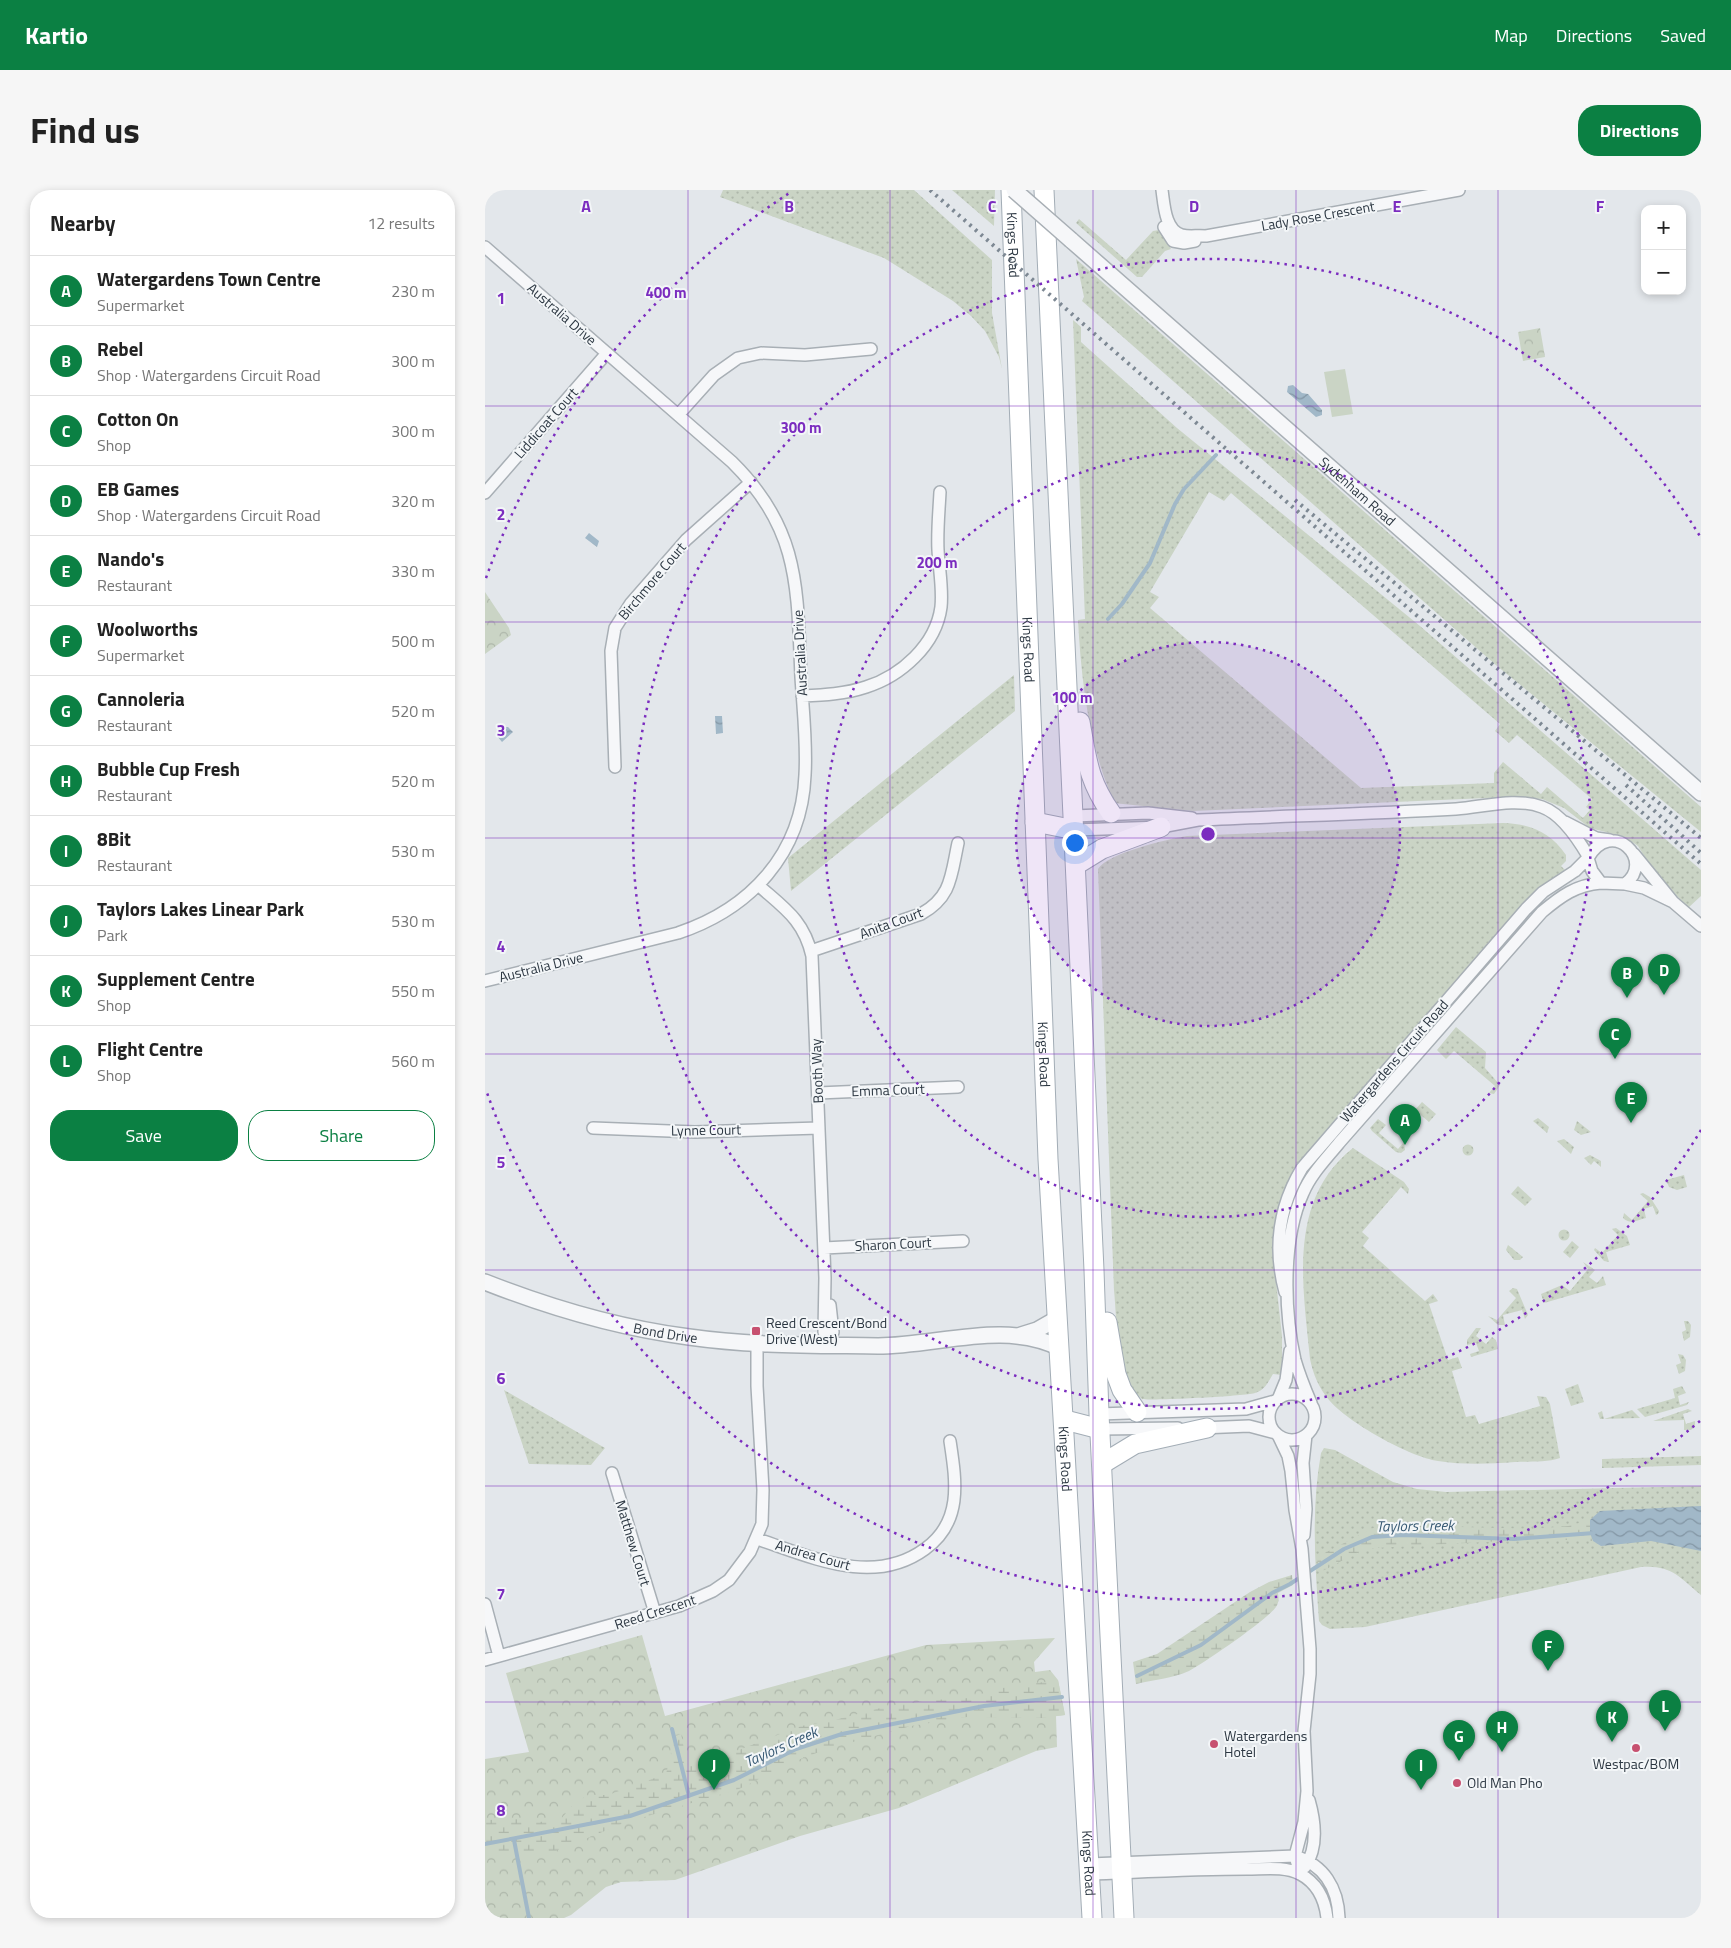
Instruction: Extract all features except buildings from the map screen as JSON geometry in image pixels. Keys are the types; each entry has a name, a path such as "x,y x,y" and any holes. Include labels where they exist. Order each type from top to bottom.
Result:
{"main road":[{"name":"Kings Road","path":"1013,190 1048,1159 1061,1348 1082,1770 1092,1918"},
{"path":"1045,190 1094,1270 1099,1421 1123,1918"},
{"path":"1065,660 1089,771 1099,794 1111,813"},
{"path":"1035,822 1074,823"},
{"path":"1076,865 1102,850 1161,827"},
{"path":"1094,1270 1116,1374 1122,1390 1137,1412"},
{"path":"1065,1420 1099,1421"},
{"path":"1102,1464 1135,1444 1207,1428"}],"street":[{"name":"Sydenham Road","path":"1013,190 1701,793"},
{"name":"Lady Rose Crescent","path":"1161,190 1164,207 1171,226 1176,233 1205,236 1459,190"},
{"name":"Australia Drive","path":"485,247 679,414 751,482 778,523 790,553 798,599 805,775 801,806 787,843 758,885 736,905 692,928 485,981"},
{"path":"679,414 714,375 738,358 761,353 805,355 871,349"},
{"name":"Liddicoat Court","path":"485,493 607,353"},
{"name":"Birchmore Court","path":"615,767 611,651 615,628 631,603 686,540 751,482"},
{"path":"802,696 839,694 875,684 901,669 928,643 935,630 941,607 938,539 940,492"},
{"path":"1074,823 1161,827 1198,820 1458,809 1513,803 1541,807 1552,812 1580,843 1588,857 1592,872 1601,883 1625,884 1651,890 1673,902"},
{"path":"1074,823 1111,813 1168,814 1198,820"},
{"path":"1557,817 1596,838 1624,844 1633,852 1673,902 1701,926"},
{"path":"1588,857 1599,844 1612,840"},
{"name":"Anita Court","path":"811,951 921,914 933,908 947,890 958,843"},
{"path":"1625,884 1634,874 1635,860 1633,852"},
{"name":"Watergardens Circuit Road","path":"1288,1304 1280,1273 1277,1245 1286,1202 1302,1168 1526,909 1543,892 1575,870 1588,857"},
{"name":"Watergardens Circuit Road","path":"1311,1403 1299,1374 1291,1342 1288,1304 1289,1257 1293,1224 1303,1193 1318,1168 1542,912 1571,890 1584,885 1601,883"},
{"name":"Booth Way","path":"758,885 795,918 806,933 811,951 825,1278 832,1326 829,1344"},
{"name":"Emma Court","path":"818,1093 958,1087"},
{"name":"Lynne Court","path":"593,1128 695,1132 819,1128"},
{"name":"Sharon Court","path":"824,1248 963,1241"},
{"name":"Bond Drive","path":"485,1282 547,1305 620,1325 688,1337 757,1344 902,1345 947,1338 1019,1335"},
{"path":"1019,1335 1037,1330 1058,1318"},
{"path":"1019,1335 1044,1340 1061,1348"},
{"name":"Watergardens Circuit Road","path":"1277,1399 1286,1380 1291,1342"},
{"name":"Reed Crescent","path":"485,1660 655,1613 697,1599 729,1580 757,1538 763,1508 757,1386 757,1344"},
{"path":"1099,1421 1137,1412 1246,1409 1293,1393 1300,1394 1311,1403 1315,1413 1315,1421 1306,1435 1303,1463 1306,1510 1302,1549"},
{"path":"1277,1399 1269,1413 1269,1420 1288,1456 1302,1549 1311,1662 1304,1731 1307,1790 1304,1822 1295,1856 1300,1874"},
{"path":"1099,1421 1207,1428 1249,1426 1292,1440 1306,1435"},
{"name":"Andrea Court","path":"757,1538 828,1562 855,1567 890,1567 915,1557 940,1536 951,1518 955,1502 956,1480 950,1441"},
{"name":"Matthew Court","path":"612,1472 655,1613"},
{"path":"485,1604 499,1656"},
{"path":"1300,1874 1309,1861 1315,1820 1307,1790"},
{"path":"1089,1869 1295,1856 1309,1861 1332,1884 1337,1896 1339,1918"},
{"path":"1121,1868 1277,1868 1300,1874 1319,1892 1325,1906 1327,1918"}],"green space":[{"path":"723,190 914,190 992,260 992,313 1002,369 999,357 985,331 953,301 884,258 720,197"},
{"path":"952,190 995,190 994,226"},
{"path":"1079,219 1126,260 1153,231 1159,230 1171,249 1165,251 1142,277 1137,277 1076,223"},
{"path":"1076,259 1701,807 1701,832 1497,666 1082,301 1084,297"},
{"path":"1073,320 1081,327 1081,342 1177,428 1420,626 1701,870 1701,896 1688,908 1651,867 1638,846 1625,837 1590,828 1564,808 1542,799 1509,797 1193,811 1113,803 1104,794 1109,790 1096,750 1087,707 1078,620 1085,619","holes":["1209,492 1224,501 1231,493 1500,724 1495,731 1509,743 1517,735 1592,799 1586,807 1590,810 1583,818 1547,787 1541,794 1503,762 1494,773 1494,783 1361,788 1150,608 1159,597 1150,592"]},
{"path":"1540,328 1545,357 1523,361 1518,332"},
{"path":"1345,369 1353,414 1332,417 1324,372"},
{"path":"485,592 509,628 511,635 485,654"},
{"path":"1014,675 1015,711 791,891 788,858"},
{"path":"1503,823 1531,828 1553,840 1566,855 1566,861 1561,866 1565,870 1541,888 1300,1163 1274,1263 1282,1336 1282,1375 1273,1374 1266,1385 1255,1393 1218,1397 1142,1399 1133,1390 1127,1378 1119,1348 1116,1317 1098,869 1104,863 1126,852 1187,836"},
{"path":"1456,1027 1486,1052 1485,1068 1500,1085 1494,1094 1489,1093 1495,1086 1454,1051 1446,1059 1437,1050"},
{"path":"1422,1102 1436,1114 1429,1122 1415,1110"},
{"path":"1538,1118 1549,1127 1547,1133 1533,1121"},
{"path":"1378,1119 1386,1125 1379,1133 1398,1149 1404,1142 1405,1150 1401,1153 1396,1152 1372,1131 1370,1128"},
{"path":"1577,1121 1591,1132 1581,1135 1574,1130"},
{"path":"1564,1139 1574,1147 1571,1154 1557,1141"},
{"path":"1468,1144 1474,1150 1468,1156 1462,1150"},
{"path":"1353,1148 1404,1182 1409,1189 1408,1194 1401,1187 1362,1232 1369,1238 1363,1246 1425,1301 1433,1294 1438,1301 1429,1304 1448,1360 1458,1357 1462,1368 1452,1371 1466,1417 1475,1415 1479,1424 1540,1406 1537,1396 1546,1397 1550,1404 1560,1458 1543,1461 1476,1464 1438,1461 1426,1458 1396,1446 1364,1428 1338,1409 1322,1391 1310,1359 1304,1303 1304,1246 1309,1218 1317,1193 1332,1169"},
{"path":"1590,1155 1601,1161 1601,1167 1594,1161 1591,1165 1584,1158"},
{"path":"1684,1175 1687,1187 1677,1190 1669,1187 1666,1180"},
{"path":"1518,1186 1532,1199 1525,1206 1511,1194"},
{"path":"1643,1193 1650,1197 1659,1211 1658,1214 1656,1215 1653,1206 1644,1209 1646,1218 1628,1221 1623,1218 1624,1213 1632,1220 1648,1201 1640,1194"},
{"path":"1616,1228 1627,1236 1630,1245 1606,1252 1609,1262 1604,1261 1594,1250 1595,1248 1602,1253 1618,1235 1612,1229"},
{"path":"1564,1229 1570,1235 1564,1241 1558,1235"},
{"path":"1572,1241 1579,1247 1570,1258 1563,1252"},
{"path":"1508,1245 1523,1257 1520,1260 1514,1260 1506,1250"},
{"path":"1583,1262 1595,1270 1589,1277 1597,1283 1603,1276 1606,1285 1544,1303 1541,1294 1562,1285 1570,1291 1588,1269"},
{"path":"1513,1288 1517,1289 1528,1315 1525,1319 1522,1310 1503,1315 1505,1325 1498,1325 1488,1316 1497,1320 1516,1298 1509,1291"},
{"path":"1684,1321 1688,1321 1691,1325 1690,1337 1684,1341 1682,1332 1686,1330"},
{"path":"1476,1328 1481,1328 1476,1336 1486,1344 1492,1337 1496,1340 1498,1349 1471,1357 1470,1354 1479,1351 1476,1343 1467,1345 1467,1340"},
{"path":"1678,1354 1683,1355 1686,1360 1685,1371 1679,1374 1676,1365 1681,1363"},
{"path":"1578,1384 1584,1402 1571,1406 1565,1389"},
{"path":"1682,1386 1686,1393 1678,1396 1680,1405 1689,1402 1687,1405 1645,1417 1637,1409 1675,1398 1673,1389"},
{"path":"504,1390 605,1448 591,1465 529,1464"},
{"path":"1688,1409 1692,1411 1683,1414 1686,1424 1695,1421 1695,1426 1691,1430 1684,1430 1684,1420 1653,1421"},
{"path":"1632,1410 1640,1418 1604,1419"},
{"path":"1602,1411 1604,1419 1600,1419 1598,1413"},
{"path":"1324,1448 1335,1450 1393,1482 1417,1489 1446,1492 1701,1486 1701,1595 1668,1570 1641,1567 1365,1627 1330,1629 1319,1621 1315,1558 1316,1495 1321,1453"},
{"path":"1701,1456 1701,1465 1602,1468 1602,1459"},
{"path":"1590,1520 1590,1533 1593,1541 1541,1539 1374,1548 1347,1558 1319,1573 1317,1557 1373,1528 1421,1526 1534,1529 1568,1526"},
{"path":"1292,1575 1293,1585 1278,1593 1279,1598 1276,1607 1221,1651 1189,1671 1136,1684 1133,1662 1157,1654 1250,1592 1269,1582"},
{"path":"642,1635 665,1716 926,1645 1055,1638 1034,1662 1035,1672 1050,1670 1058,1680 1065,1715 1056,1716 1057,1747 1036,1751 899,1808 800,1836 675,1880 621,1882 606,1887 571,1915 564,1918 485,1918 485,1759 529,1752 506,1673"},
{"path":"1058,1680 1065,1715 1043,1718 967,1717 911,1726 827,1749 795,1761 739,1789 624,1823 551,1853 485,1853 485,1820 526,1819 540,1822 561,1819 575,1802 589,1795 608,1795 666,1774 671,1755 670,1738 681,1734 686,1758 713,1760 801,1726 835,1720 888,1706 934,1700 971,1698 995,1689"}],"water":[{"path":"1293,385 1302,393 1308,394 1322,410 1322,415 1316,417 1287,392 1288,386"},
{"path":"589,533 599,541 597,547 585,538"},
{"path":"715,716 722,716 723,733 716,734"},
{"path":"505,727 508,727 513,732 502,742 497,736"},
{"path":"1701,1506 1701,1551 1651,1541 1601,1546 1593,1541 1590,1533 1590,1520 1600,1511"}],"waterway":[{"path":"1108,619 1122,604 1150,563 1175,504 1184,489 1216,455"},
{"name":"Taylors Creek","path":"1137,1676 1201,1645 1272,1593 1290,1584 1344,1549 1372,1537 1403,1535 1514,1539 1594,1533"},
{"name":"Taylors Creek","path":"485,1844 630,1816 734,1780 796,1749 842,1734 984,1706 1062,1697"},
{"path":"672,1729 689,1796"},
{"path":"514,1840 529,1918"}],"railway":[{"path":"930,190 1701,864"},
{"path":"1295,500 1701,838"},
{"path":"1626,785 1701,853"}],"place":[{"name":"EB Games","path":"1664,995"},
{"name":"Rebel","path":"1627,998"},
{"name":"Cotton On","path":"1615,1059"},
{"name":"Nando's","path":"1631,1123"},
{"name":"Watergardens Town Centre","path":"1405,1145"},
{"name":"Reed Crescent/Bond Drive (West)","path":"756,1331"},
{"name":"Woolworths","path":"1548,1671"},
{"name":"Flight Centre","path":"1665,1731"},
{"name":"Supplement Centre","path":"1612,1742"},
{"name":"Watergardens Hotel","path":"1214,1744"},
{"name":"Westpac/BOM","path":"1636,1748"},
{"name":"Bubble Cup Fresh","path":"1502,1752"},
{"name":"Cannoleria","path":"1459,1761"},
{"name":"Old Man Pho","path":"1457,1783"},
{"name":"Taylors Lakes Linear Park","path":"714,1790"},
{"name":"8Bit","path":"1421,1790"}]}
